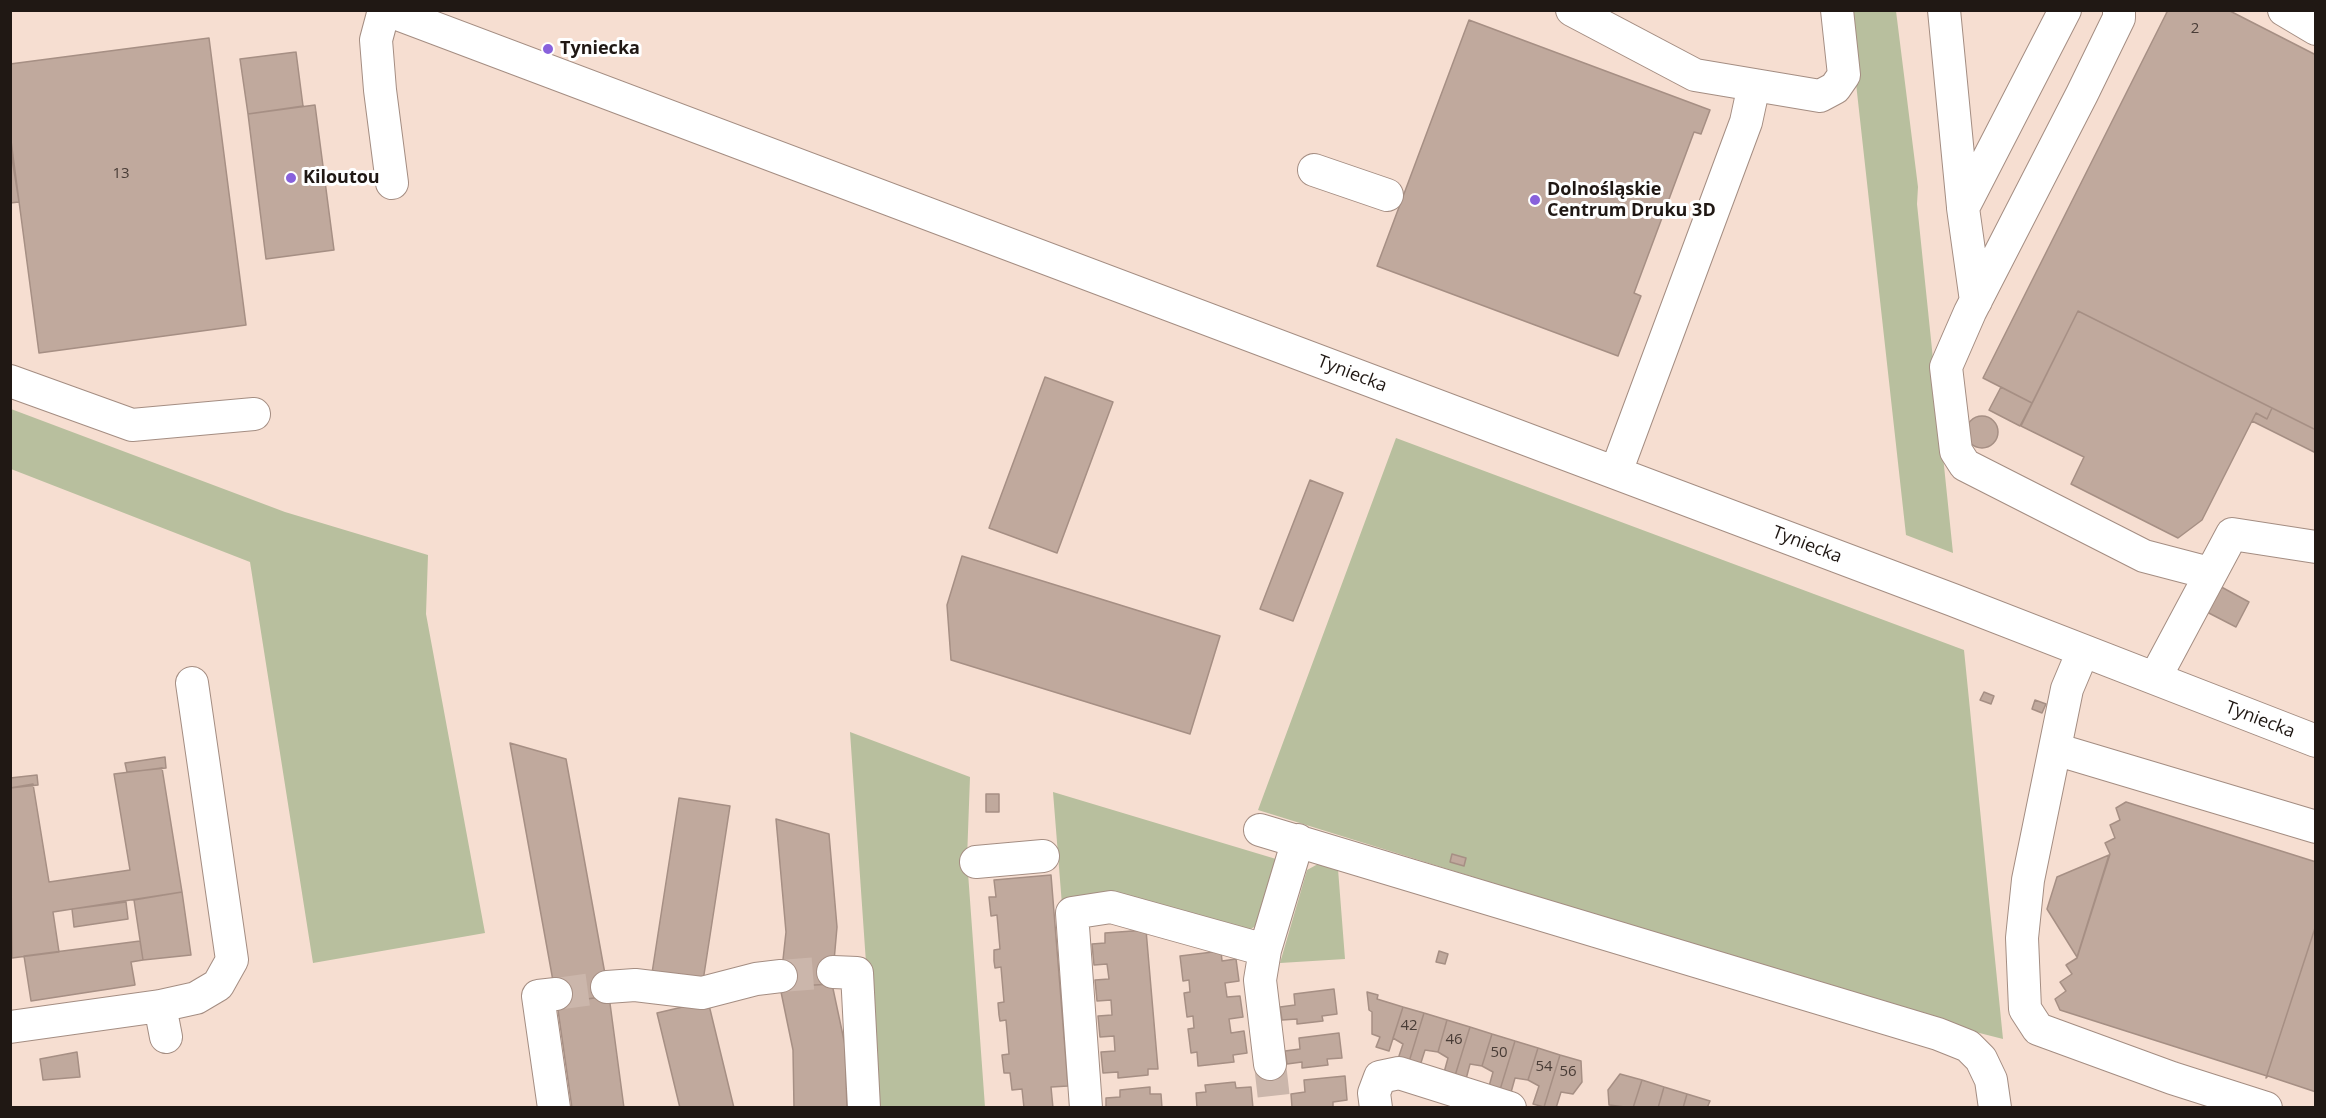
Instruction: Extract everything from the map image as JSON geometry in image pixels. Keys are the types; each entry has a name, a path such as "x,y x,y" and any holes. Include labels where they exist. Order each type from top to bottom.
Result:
{"street":[{"path":"386,10 376,40 392,183"},
{"name":"Tyniecka","path":"386,10 1616,472 2316,741"},
{"path":"1572,10 1695,75 1820,96 1835,88 1844,75 1837,10"},
{"path":"1944,10 1963,208 1976,301"},
{"path":"1963,208 2065,10"},
{"path":"2119,10 2118,18 2082,94 1976,301 1946,367 1956,451 1965,465 2145,556 2209,573"},
{"path":"2284,10 2316,29"},
{"path":"1616,472 1746,122 1754,85"},
{"path":"1314,170 1388,195"},
{"path":"1968,248 2003,249"},
{"path":"10,381 132,424 254,414"},
{"path":"2155,678 2209,573 2232,534 2316,547"},
{"path":"2083,651 2067,689 2028,880 2022,938 2025,1009 2038,1029 2172,1078 2266,1107"},
{"path":"10,1028 160,1006 196,998 218,985 232,960 192,683"},
{"path":"2055,749 2316,827"},
{"path":"1260,830 1938,1034 1968,1046 1981,1059 1991,1080 1995,1107"},
{"path":"1270,1064 1260,980 1265,950 1298,840"},
{"path":"976,862 1043,856"},
{"path":"1086,1107 1072,913 1091,908 1111,907 1265,950"},
{"path":"833,972 857,973 864,1107"},
{"path":"608,987 635,985 702,993 756,979 781,976"},
{"path":"554,1107 538,996 556,994"},
{"path":"160,1006 166,1037"},
{"path":"1376,1107 1374,1093 1380,1077 1398,1073 1510,1107"}],"green space":[{"path":"1848,11 1896,11 1918,187 1917,204 1953,553 1906,535"},
{"path":"11,409 285,512 428,555 426,614 485,933 313,963 250,562 11,469"},
{"path":"1396,438 1964,650 2003,1039 1952,1026 1258,810"},
{"path":"850,732 970,777 967,859 985,1107 876,1107"},
{"path":"1053,792 1276,859 1257,925 1248,931 1062,905"},
{"path":"1318,864 1338,869 1345,959 1280,963 1307,870"}],"building":[{"path":"2163,10 2228,10 2316,55 2316,430 2078,311 2032,403 1983,378 2167,12"},
{"name":"Dolnośląskie Centrum Druku 3D","path":"1469,20 1710,110 1701,134 1694,132 1634,293 1641,296 1618,356 1377,266"},
{"path":"209,38 246,325 39,353 10,133 10,64"},
{"path":"296,52 303,106 248,114 240,59"},
{"path":"315,105 334,250 266,259 248,114"},
{"path":"10,146 19,202 10,203"},
{"path":"2078,311 2272,408 2267,419 2256,413 2202,520 2178,538 2071,484 2084,457 2021,426"},
{"path":"1045,377 1113,402 1057,553 989,528"},
{"path":"2001,387 2032,403 2020,426 1989,410"},
{"path":"2272,408 2316,430 2316,453 2252,421 2256,413 2267,419"},
{"path":"1982,416 1994,420 1998,432 1994,444 1982,448 1970,444 1966,432 1970,420"},
{"path":"1310,480 1343,493 1293,621 1260,609"},
{"path":"962,556 1220,636 1190,734 951,660 947,605"},
{"path":"2214,583 2249,602 2236,627 2201,609"},
{"path":"1984,692 1994,696 1991,704 1980,700"},
{"path":"2035,700 2046,704 2042,713 2032,709"},
{"path":"510,743 566,759 609,996 557,1003"},
{"path":"165,757 166,768 127,772 125,763"},
{"path":"162,768 182,892 53,912 59,952 12,958 10,788 33,784 49,882 130,870 114,774"},
{"path":"37,775 38,785 10,788 10,778"},
{"path":"986,794 999,794 999,812 986,812"},
{"path":"679,798 730,806 703,981 652,973"},
{"path":"2126,802 2316,862 2316,925 2267,1076 2060,1010 2055,999 2066,991 2060,982 2072,974 2066,965 2077,958 2110,854 2105,843 2115,838 2110,825 2120,820 2116,808"},
{"path":"776,819 829,834 837,927 832,984 780,987 786,932"},
{"path":"1452,854 1466,858 1464,866 1450,862"},
{"path":"2109,855 2077,957 2047,909 2057,877"},
{"path":"1051,875 1068,1086 1051,1087 1053,1108 1024,1108 1022,1089 1012,1090 1010,1073 1004,1073 1002,1055 1009,1054 1006,1020 1000,1021 999,1015 998,1003 1004,1002 1001,967 995,968 994,961 994,950 1000,949 997,915 991,916 989,897 996,897 994,880"},
{"path":"182,892 191,955 143,960 134,900"},
{"path":"126,902 128,919 74,927 72,909"},
{"path":"2316,925 2316,1092 2268,1076 2266,1078"},
{"path":"1146,930 1158,1069 1148,1069 1148,1075 1118,1078 1118,1072 1103,1073 1101,1052 1115,1051 1114,1036 1100,1037 1098,1016 1112,1015 1111,1000 1097,1001 1095,980 1109,979 1107,964 1094,965 1092,944 1105,943 1105,933"},
{"path":"140,941 143,960 131,962 135,985 31,1001 24,956"},
{"path":"1221,951 1222,961 1236,959 1239,981 1225,983 1227,997 1240,996 1243,1017 1229,1019 1231,1033 1244,1031 1247,1053 1233,1055 1234,1062 1198,1066 1197,1052 1191,1053 1188,1029 1194,1028 1193,1016 1187,1017 1184,993 1190,992 1189,980 1183,981 1180,956"},
{"path":"1439,951 1448,954 1445,964 1436,962"},
{"path":"832,984 845,1045 847,1108 794,1108 793,1050 780,987"},
{"path":"1334,989 1337,1014 1322,1016 1323,1021 1297,1024 1297,1019 1282,1020 1280,1007 1295,1005 1294,994"},
{"path":"1367,992 1378,995 1377,999 1403,1007 1389,1051 1376,1047 1380,1037 1372,1034 1372,1012 1369,1010"},
{"path":"609,996 624,1108 572,1108 557,1003"},
{"path":"708,1001 734,1108 680,1108 657,1013"},
{"path":"1403,1007 1424,1013 1408,1065 1397,1062 1403,1044 1393,1038"},
{"path":"1424,1013 1447,1020 1438,1052 1425,1050 1419,1069 1408,1065"},
{"path":"1447,1020 1470,1027 1454,1079 1443,1076 1448,1058 1438,1052"},
{"path":"1470,1027 1492,1034 1482,1066 1470,1064 1465,1083 1454,1079"},
{"path":"1339,1033 1342,1058 1327,1059 1328,1065 1302,1068 1302,1062 1287,1064 1285,1051 1300,1049 1299,1038"},
{"path":"1492,1034 1515,1041 1499,1093 1488,1090 1493,1072 1482,1066"},
{"path":"1515,1041 1538,1048 1528,1080 1515,1078 1510,1096 1499,1093"},
{"path":"1538,1048 1560,1055 1544,1107 1533,1104 1539,1086 1528,1080"},
{"path":"77,1052 80,1077 43,1080 40,1059"},
{"path":"1560,1055 1581,1061 1582,1082 1573,1094 1561,1092 1556,1108 1547,1108 1544,1107"},
{"path":"1620,1074 1642,1080 1633,1108 1609,1105 1608,1090"},
{"path":"1345,1076 1347,1100 1333,1102 1333,1107 1292,1107 1291,1094 1305,1092 1304,1080"},
{"path":"1642,1080 1664,1087 1658,1108 1633,1108"},
{"path":"1235,1082 1236,1088 1251,1087 1253,1108 1197,1108 1196,1093 1206,1092 1205,1085"},
{"path":"1150,1087 1150,1094 1161,1094 1162,1108 1106,1108 1106,1098 1120,1097 1120,1090"},
{"path":"1664,1087 1687,1094 1683,1108 1658,1108"},
{"path":"1687,1094 1710,1101 1707,1108 1683,1108"}],"tunnel":[{"path":"781,976 833,972"},
{"path":"556,994 607,987"},
{"path":"1270,1064 1275,1108"}],"place":[{"name":"Tyniecka","path":"548,49"},
{"name":"Kiloutou","path":"291,178"},
{"name":"Dolnośląskie Centrum Druku 3D","path":"1535,200"}]}
